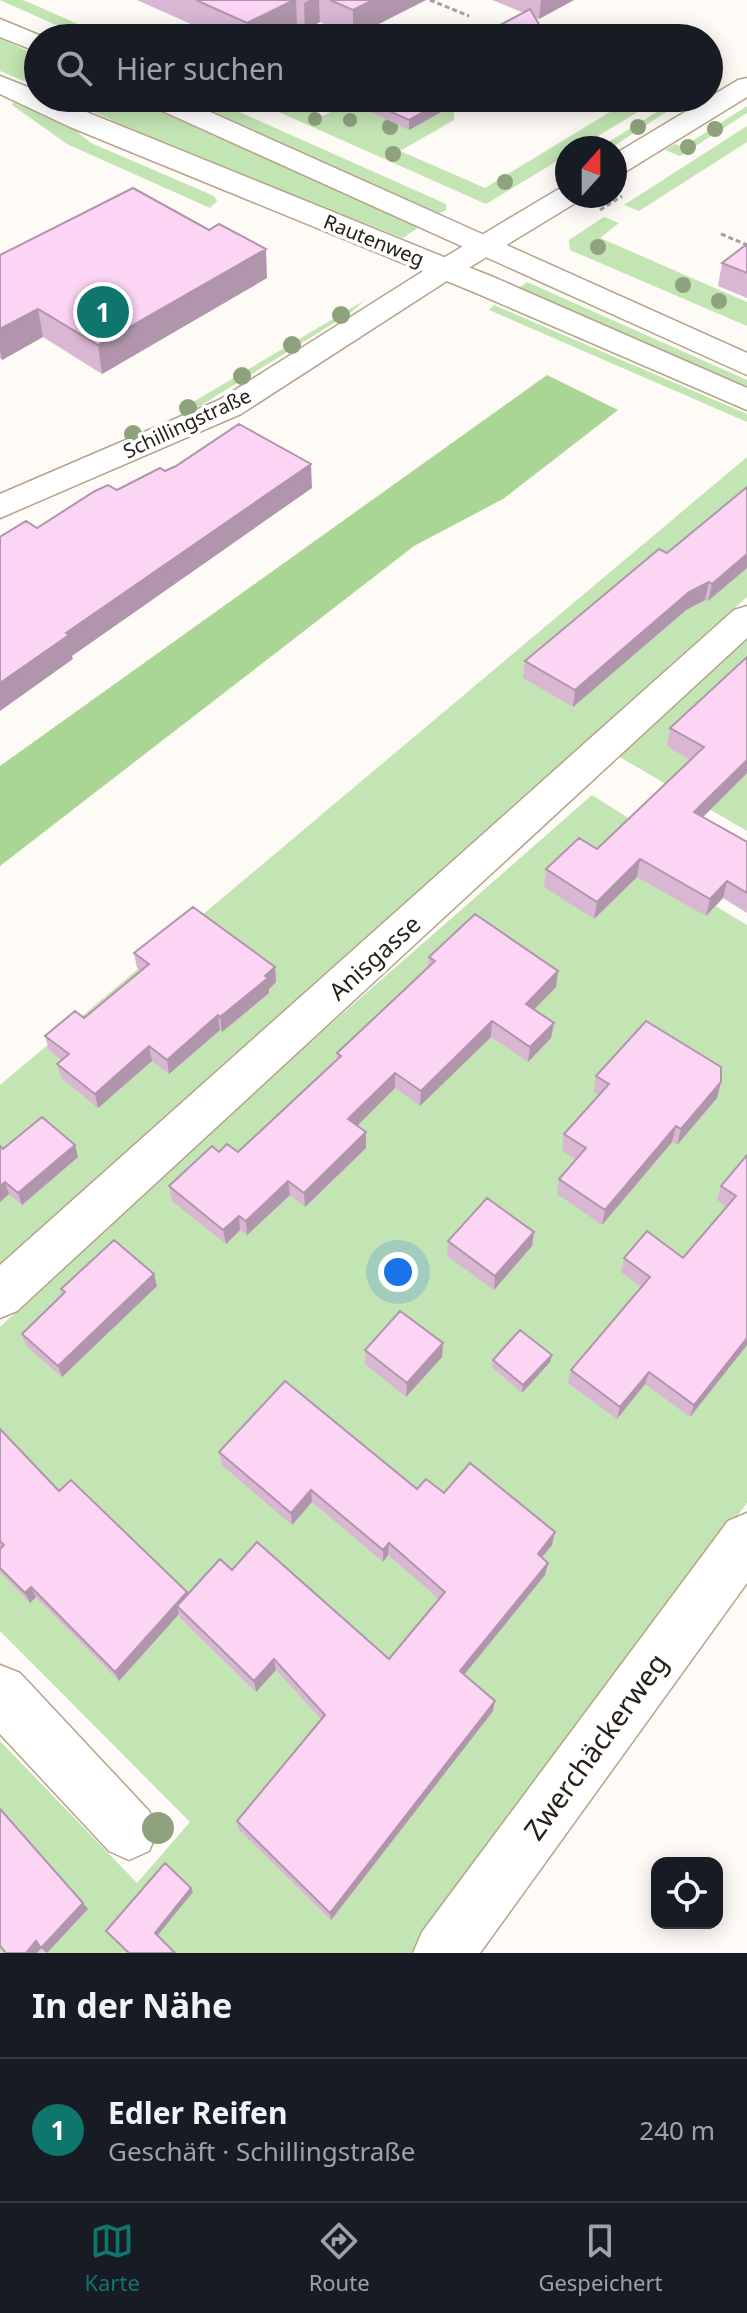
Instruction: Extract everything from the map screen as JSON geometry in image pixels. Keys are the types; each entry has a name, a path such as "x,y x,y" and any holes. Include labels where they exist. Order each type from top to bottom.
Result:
{"main road":[{"path":"0,27 24,38"},
{"name":"Rautenweg","path":"0,84 24,95"},
{"path":"723,101 747,86"},
{"name":"Rautenweg","path":"61,112 446,269 747,400"},
{"name":"Rautenweg","path":"188,112 747,365"},
{"path":"627,159 704,112"},
{"path":"446,269 555,203"}],"street":[{"name":"Schillingstraße","path":"0,507 230,407 446,269"},
{"name":"Anisgasse","path":"0,1296 747,618"},
{"name":"Zwerchäckerweg","path":"443,1953 747,1539"},
{"path":"0,1693 129,1831"}],"path":[{"path":"430,0 469,16"},
{"path":"721,234 747,245"}],"green space":[{"path":"0,0 23,0 78,24 54,24"},
{"path":"0,38 24,49 24,81 0,71"},
{"path":"13,102 24,107 24,112 35,112 59,123 65,122 91,143 214,196 217,201 210,208 67,144 12,105"},
{"path":"747,106 747,113 680,156 665,150 675,144 683,147"},
{"path":"94,112 161,112 419,227 403,238 186,153"},
{"path":"208,112 239,112 446,204 446,210 437,215"},
{"path":"279,112 314,112 323,116 331,112 372,112 410,128 441,112 454,112 454,120 400,151 485,188 555,145 555,162 486,204"},
{"path":"610,112 638,112 598,136 571,136"},
{"path":"657,112 666,112 627,138 618,136"},
{"path":"747,126 747,142 639,211 627,206 627,203"},
{"path":"604,217 619,223 600,238 747,302 747,326 570,250 569,240"},
{"path":"527,282 747,380 747,389 514,291"},
{"path":"365,300 350,313 200,406 183,408"},
{"path":"494,305 747,414 747,422 489,310"},
{"path":"547,375 618,410 503,499 414,546 0,866 0,766"},
{"path":"747,457 747,597 0,1268 0,1085"},
{"path":"747,634 747,831 618,756"},
{"path":"592,795 633,821 624,851 747,925 747,1503 411,1953 0,1953 0,1741 137,1883 190,1822 0,1631 0,1327 284,1065"}],"building":[{"path":"196,0 294,0 247,23"},
{"path":"330,0 373,0 353,10"},
{"path":"530,9 539,24 502,24"},
{"path":"391,112 424,112 409,120"},
{"path":"133,188 209,230 219,224 266,249 98,345 38,309 0,329 0,255"},
{"path":"747,244 747,273 722,263"},
{"path":"239,424 311,464 66,633 69,635 0,683 0,537 26,521 37,528 108,485 117,490 160,468 165,471 176,466"},
{"path":"747,487 747,554 712,584 709,582 689,592 575,690 525,661 659,549 667,553"},
{"path":"747,657 747,760 694,812 747,842 747,893 727,881 710,899 640,859 597,902 546,869 579,838 597,849 704,747 670,728"},
{"path":"193,907 275,967 265,976 268,978 220,1017 218,1015 167,1060 149,1046 95,1094 57,1064 69,1054 45,1036 75,1011 84,1018 149,964 134,953"},
{"path":"475,914 558,971 526,1004 554,1023 530,1047 492,1021 421,1091 395,1073 348,1119 366,1132 304,1193 288,1181 246,1221 239,1216 223,1230 169,1186 212,1146 219,1152 227,1144 238,1152 341,1056 337,1053 435,961 429,957"},
{"path":"646,1021 721,1067 721,1082 681,1129 676,1126 605,1210 559,1179 586,1148 564,1134 609,1084 596,1076"},
{"path":"42,1117 75,1145 18,1193 5,1182 0,1186 0,1146 3,1149"},
{"path":"747,1155 747,1338 694,1405 649,1372 620,1407 571,1370 650,1277 624,1258 647,1231 683,1258 736,1196 721,1186"},
{"path":"487,1198 534,1232 495,1276 448,1241"},
{"path":"114,1240 154,1274 58,1366 22,1334 65,1292 61,1289"},
{"path":"400,1311 443,1343 407,1383 365,1350"},
{"path":"520,1330 552,1355 523,1385 493,1360"},
{"path":"285,1381 417,1489 426,1479 444,1493 470,1463 555,1532 538,1554 548,1563 460,1671 495,1701 330,1913 237,1821 325,1715 274,1659 254,1681 177,1606 220,1559 232,1570 257,1542 389,1659 445,1592 389,1543 383,1550 311,1490 291,1513 219,1452"},
{"path":"0,1429 59,1491 71,1480 187,1592 115,1672 31,1587 25,1593 0,1568 0,1549 4,1545 0,1541"},
{"path":"0,1809 83,1903 41,1948 36,1941 26,1953 6,1953 0,1946"},
{"path":"165,1863 191,1888 155,1933 175,1953 129,1953 106,1931"}],"place":[{"name":"Edler Reifen","path":"103,312"}]}
